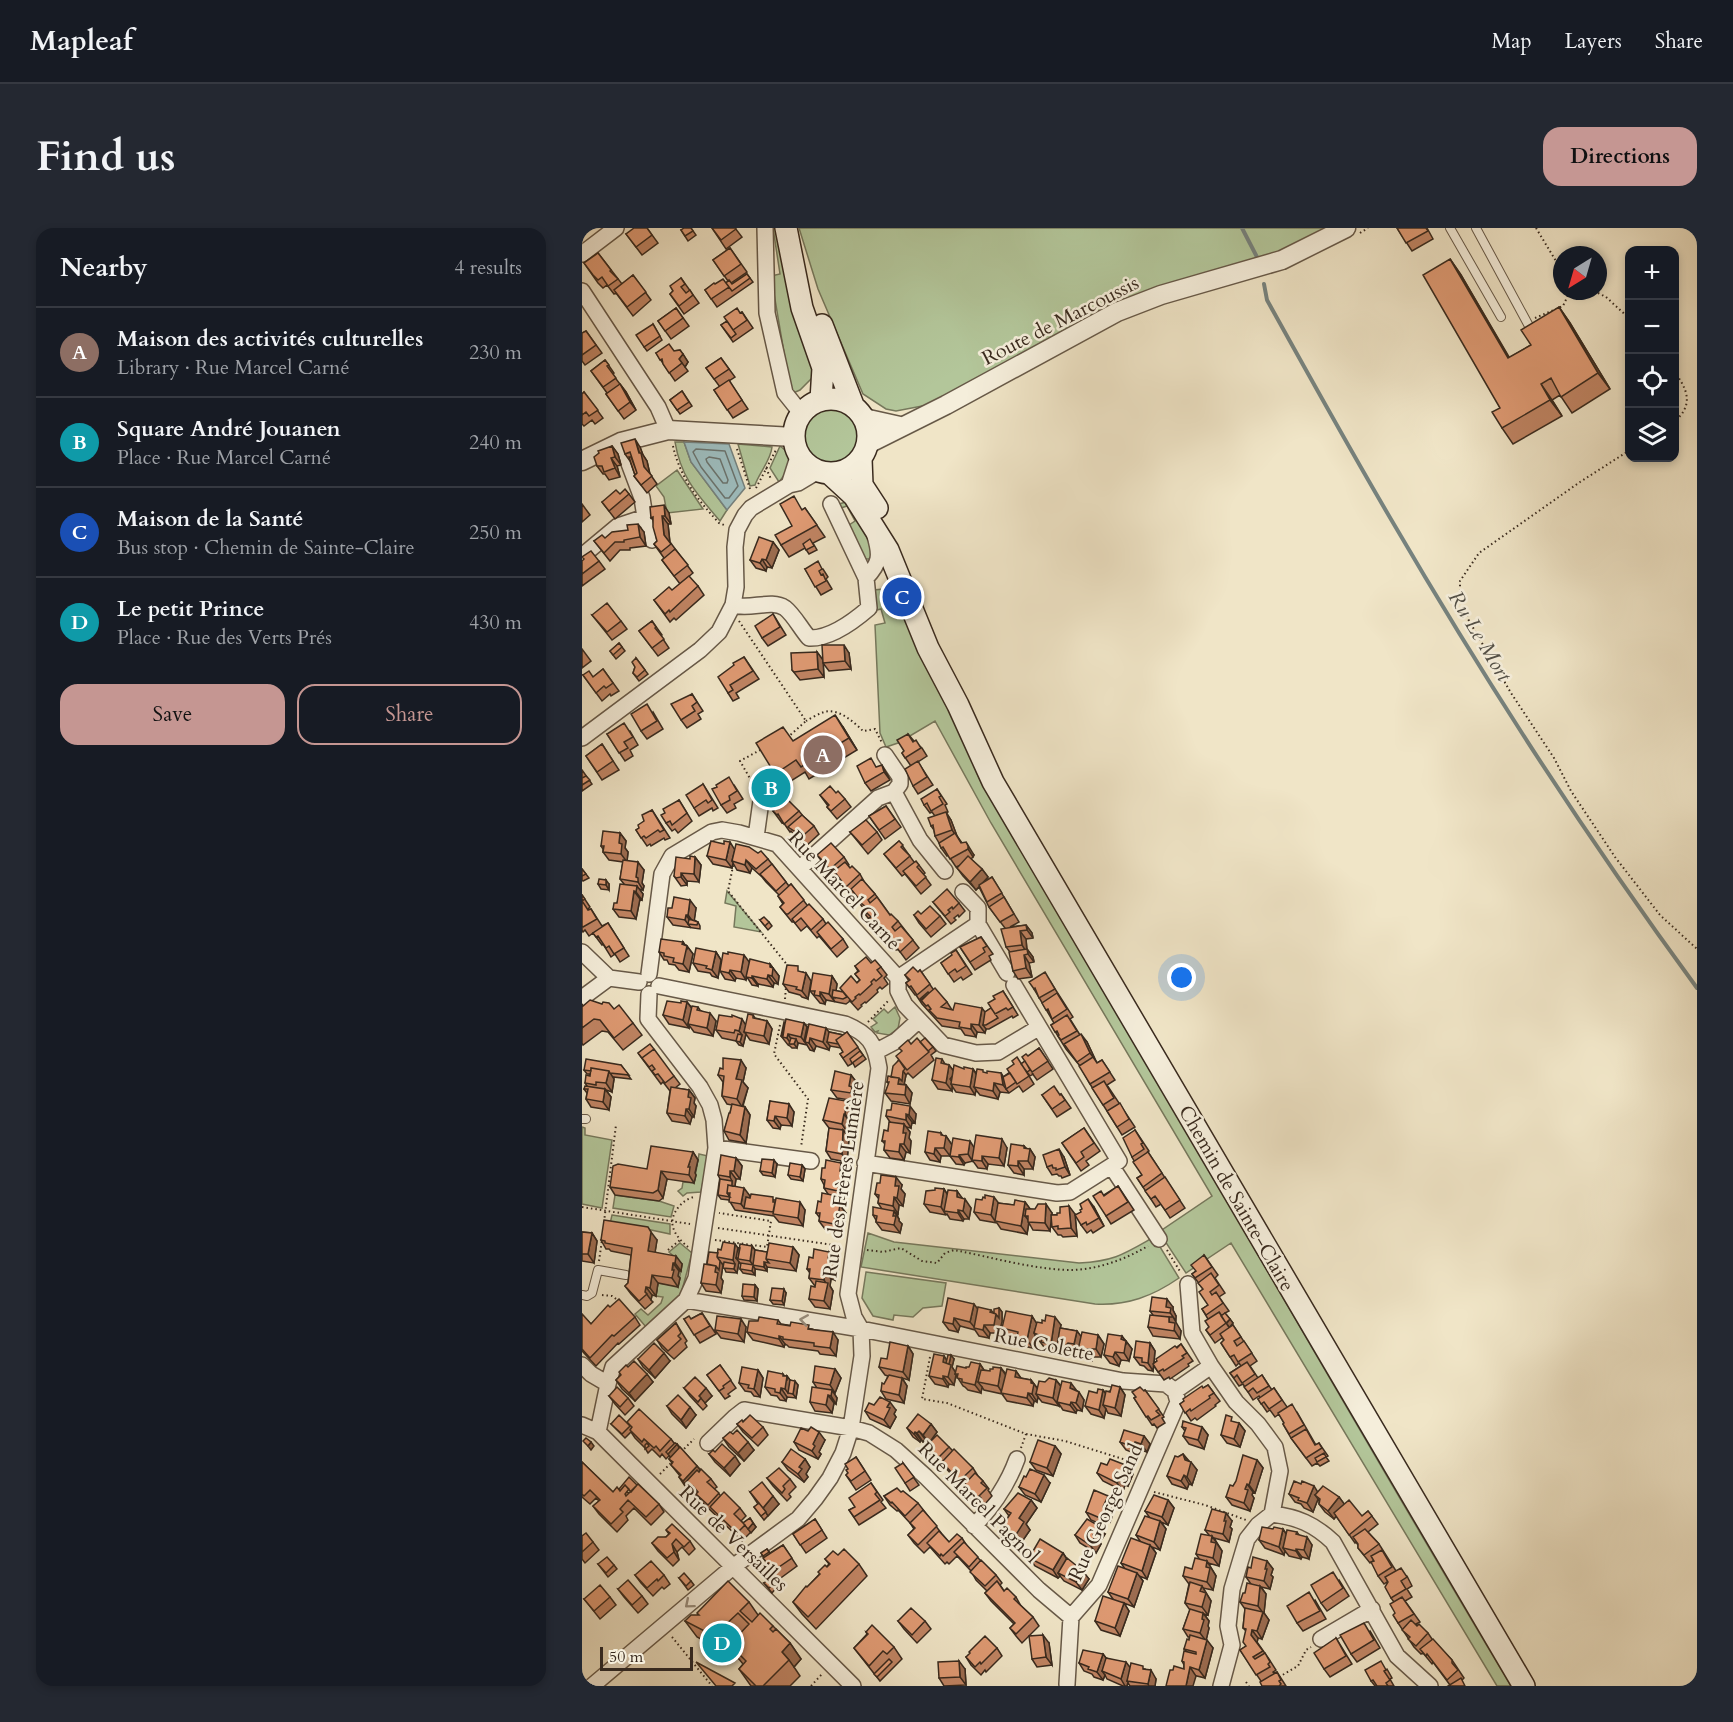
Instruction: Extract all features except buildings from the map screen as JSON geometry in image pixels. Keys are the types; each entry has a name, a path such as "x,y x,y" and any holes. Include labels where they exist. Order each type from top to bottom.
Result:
{"main road":[{"path":"788,237 802,308 823,368 821,400"},
{"path":"788,237 868,435 864,452 852,467 841,472 824,472 807,464 791,446 795,425 801,413 810,405 832,398 843,400 858,412"},
{"name":"Chemin de Sainte-Claire","path":"864,452 862,485 885,520 910,576 938,644 958,705"},
{"name":"Chemin de Sainte-Claire","path":"824,472 854,496 888,550 928,648 958,705 993,782 1524,1686"}],"street":[{"path":"582,254 616,228"},
{"path":"765,228 767,313 785,393 801,413"},
{"name":"Route de Marcoussis","path":"864,452 900,426 946,405 1117,312 1161,295 1282,260 1352,231"},
{"path":"582,291 587,310 658,407 670,435"},
{"path":"858,412 900,426"},
{"path":"582,461 621,442 670,435 791,446 781,484"},
{"path":"621,442 642,498 652,540"},
{"path":"582,738 700,650 719,632 732,607 736,587 735,548 737,530 741,522 751,508 781,484 798,483 824,472"},
{"path":"732,607 751,608 774,603 787,609 809,638 820,639 857,618 869,608 866,578 831,504"},
{"path":"582,556 618,526 645,517"},
{"path":"866,578 877,566 879,550 871,522"},
{"path":"800,868 878,798 894,792 900,784 900,777 885,755"},
{"name":"Rue Marcel Carné","path":"756,837 761,801 782,791"},
{"path":"894,792 920,840 945,871"},
{"name":"Rue Marcel Carné","path":"686,1300 696,1278 701,1253 710,1194 714,1144 710,1105 700,1087 648,1019 649,984 662,874 672,856 712,831 739,833 777,844 800,868 898,985 905,1005 918,1021 943,1045 976,1053 998,1052 1038,1028"},
{"path":"963,892 978,908 978,924 1160,1239"},
{"path":"898,985 978,924"},
{"path":"582,952 609,978 845,1024 859,1030 877,1051 896,1041 918,1021"},
{"path":"582,998 609,978"},
{"name":"Rue des Frères Lumière","path":"592,1686 734,1566 798,1519 830,1478 843,1453 851,1428 862,1356 861,1329 854,1317 848,1294 879,1068 877,1051"},
{"path":"714,1144 805,1160"},
{"path":"865,1165 1057,1193 1070,1192 1115,1164"},
{"path":"1188,1284 1192,1333 1236,1402 1258,1424 1275,1447 1280,1471 1272,1514 1258,1525 1247,1539 1232,1589 1228,1626 1232,1645 1221,1686"},
{"path":"598,1432 613,1367 686,1300"},
{"name":"Rue Colette","path":"686,1300 861,1329 1123,1381 1166,1384 1175,1391"},
{"path":"582,1365 591,1374 608,1384"},
{"path":"1175,1391 1211,1366"},
{"name":"Rue George Sand","path":"1071,1617 1099,1585 1178,1402 1175,1391"},
{"name":"Rue Marcel Pagnol","path":"708,1443 744,1410 869,1433 896,1450 926,1477 1039,1590 1071,1617"},
{"name":"Rue de Versailles","path":"582,1425 598,1432 853,1686"},
{"path":"974,1526 989,1510 1011,1475 1017,1459"},
{"path":"1272,1514 1290,1516 1319,1528 1333,1542 1396,1656 1430,1686"},
{"path":"1321,1639 1372,1609"},
{"path":"1067,1685 1071,1617"}],"lane":[{"path":"1450,228 1501,317"},
{"path":"1476,228 1528,324"},
{"path":"582,1295 587,1296 592,1293 598,1270 626,1275"}],"path":[{"path":"1352,231 1368,228"},
{"path":"1536,228 1553,256"},
{"path":"1607,298 1625,315"},
{"path":"1528,324 1563,306 1566,300"},
{"path":"1679,377 1688,396 1683,415 1679,418"},
{"path":"670,435 676,461 691,490 719,523 727,526"},
{"path":"734,442 750,489"},
{"path":"756,489 766,468 791,446"},
{"path":"1625,453 1479,553 1460,581 1460,592 1468,619 1478,638 1554,759 1571,791 1615,857 1660,915 1697,949"},
{"path":"766,468 781,484"},
{"path":"732,607 806,721"},
{"path":"825,711 828,717"},
{"path":"784,740 806,721 825,711 845,716 863,731 875,729"},
{"path":"756,790 740,761 752,753 769,747"},
{"path":"739,833 728,891 788,966"},
{"path":"787,978 774,1054 808,1099 805,1160 865,1165"},
{"path":"859,1030 898,985"},
{"path":"604,1222 616,1125"},
{"path":"701,1253 690,1249 680,1240 672,1226 672,1221 677,1208 688,1198 710,1194"},
{"path":"582,1206 698,1225"},
{"path":"709,1239 766,1247 769,1235 771,1221 713,1212"},
{"path":"710,1227 849,1247"},
{"path":"598,1270 602,1234"},
{"path":"861,1249 883,1252 901,1248 922,1261 937,1263 945,1253 954,1250 1074,1270 1104,1265 1136,1253 1160,1239 1188,1284"},
{"path":"668,1250 680,1240"},
{"path":"592,1293 612,1296 621,1302"},
{"path":"933,1343 922,1399 946,1403 1026,1434 1065,1441 1151,1467"},
{"path":"680,1453 694,1439 708,1443"},
{"path":"656,1478 674,1460"},
{"path":"1141,1489 1205,1505 1251,1522"},
{"path":"663,1626 712,1686"},
{"path":"1273,1681 1298,1666 1306,1650 1319,1643 1321,1639"},
{"path":"1246,1682 1249,1686"}],"green space":[{"path":"773,228 779,228 813,353 813,377 800,390 791,394 771,276 780,274"},
{"path":"799,228 1323,228 1324,231 1275,254 1178,284 938,403 896,411 886,409 863,394 818,289"},
{"path":"826,408 838,408 852,416 860,430 858,447 852,456 838,464 826,464 809,452 804,442 804,430 816,413"},
{"path":"675,442 684,442 691,462 727,510 720,521 697,494 686,476"},
{"path":"738,444 772,447 755,485 750,486"},
{"path":"780,446 788,455 789,464 779,482 770,468"},
{"path":"677,470 703,509 667,513 664,497 656,486"},
{"path":"849,501 874,549 870,559 864,559 846,527 855,521 847,506 838,509 836,505"},
{"path":"893,588 972,755 981,782 997,804 1511,1686 1497,1686 1231,1243 1186,1273 1159,1232 1212,1196 991,823 935,721 898,743 886,747 880,733 875,625 885,623 881,609 873,611 874,590"},
{"path":"727,891 761,932 734,927 736,906 725,903"},
{"path":"895,1007 900,1018 898,1029 889,1035 875,1032 871,1027 877,1023 873,1019 884,1009 888,1013"},
{"path":"582,1127 585,1128 585,1135 612,1140 602,1208 582,1204"},
{"path":"699,1154 708,1156 701,1192 687,1193 683,1196 678,1191 682,1188 683,1182 694,1183"},
{"path":"615,1195 659,1201 674,1206 671,1217 613,1208"},
{"path":"612,1215 670,1224 670,1234 637,1227 609,1228"},
{"path":"868,1233 894,1242 1079,1263 1119,1256 1154,1237 1179,1278 1149,1295 1118,1303 1095,1304 861,1267"},
{"path":"680,1243 692,1253 681,1294 646,1327 635,1314 641,1309 648,1315 661,1303 663,1297 656,1296 658,1283 678,1286 682,1264 669,1252"},
{"path":"866,1272 946,1283 942,1306 923,1308 913,1317 894,1315 893,1320 873,1316 862,1298"}],"water":[{"path":"684,442 729,444 745,488 727,510 691,462"}],"waterway":[{"name":"Ru Le Mort","path":"1242,228 1258,259"},
{"name":"Ru Le Mort","path":"1264,284 1267,300 1313,383 1464,641 1538,759 1697,988"}],"place":[{"name":"Maison de la Santé","path":"902,597"},
{"name":"Maison des activités culturelles","path":"823,755"},
{"name":"Square André Jouanen","path":"771,788"},
{"name":"Le petit Prince","path":"722,1643"}]}
